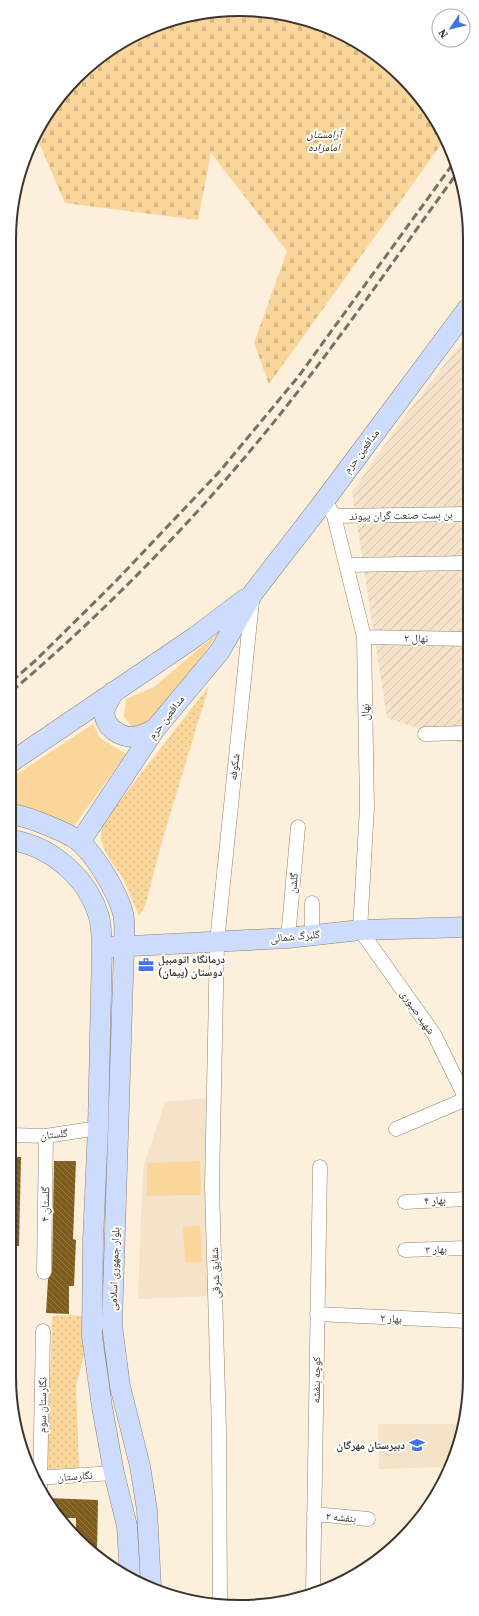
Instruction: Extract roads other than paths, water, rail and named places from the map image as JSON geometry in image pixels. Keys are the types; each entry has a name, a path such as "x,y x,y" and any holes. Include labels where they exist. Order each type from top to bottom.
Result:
{"main road":[{"name":"مدافعین حرم","path":"16,759 195,637 253,592 329,508 463,315"},
{"name":"مدافعین حرم","path":"80,842 155,729 220,651 253,592"},
{"path":"113,692 105,710 107,722 114,732 128,737 138,736 155,729"},
{"path":"16,815 42,823 80,842"},
{"name":"بلوار جمهوری اسلامی","path":"16,841 38,848 73,873 92,898 100,919 102,948 98,1128 93,1240 92,1336 102,1407 114,1473 127,1526 130,1571"},
{"name":"بلوار جمهوری اسلامی","path":"80,842 99,864 112,886 124,918 112,1325 120,1386 140,1466 147,1510 151,1581"},
{"name":"گلبرگ شمالی","path":"102,948 288,938 360,930 463,927"}],"street":[{"name":"بن بست صنعت گران پیوند","path":"329,508 463,514"},
{"name":"نهال","path":"329,508 347,565 364,637 367,807 360,930"},
{"path":"347,565 463,563"},
{"name":"شکوفه","path":"217,942 253,592"},
{"name":"نهال ۲","path":"364,637 463,639"},
{"path":"425,734 463,733"},
{"name":"گلشن","path":"288,938 298,828"},
{"path":"312,903 312,935"},
{"name":"شهید صبوری","path":"360,930 434,1034 463,1093"},
{"name":"شقایق شرقی","path":"217,942 212,1186 219,1431 220,1599"},
{"path":"396,1129 463,1100"},
{"name":"گلستان","path":"16,1135 46,1136 98,1128"},
{"name":"گلستان ۴","path":"44,1272 46,1136"},
{"name":"کوچه بنفشه","path":"313,1587 320,1167"},
{"name":"بهار ۴","path":"405,1202 463,1198"},
{"name":"بهار ۳","path":"405,1250 463,1248"},
{"name":"بهار ۲","path":"317,1314 463,1321"},
{"name":"نگارستان سوم","path":"39,1475 44,1331"},
{"name":"نگارستان","path":"42,1481 114,1473"},
{"name":"بنفشه ۲","path":"314,1514 368,1519"}],"railway":[{"path":"16,678 35,661 115,582 220,471 298,377 451,167"},
{"path":"16,688 91,620 130,582 204,504 239,464 306,381 454,178"}],"place":[{"name":"درمانگاه اتومبیل دوستان (پیمان)","path":"146,965"},
{"name":"دبیرستان مهرگان","path":"417,1445"}],"park label":[{"name":"آرامستان امامزاده","path":"324,140"}]}
